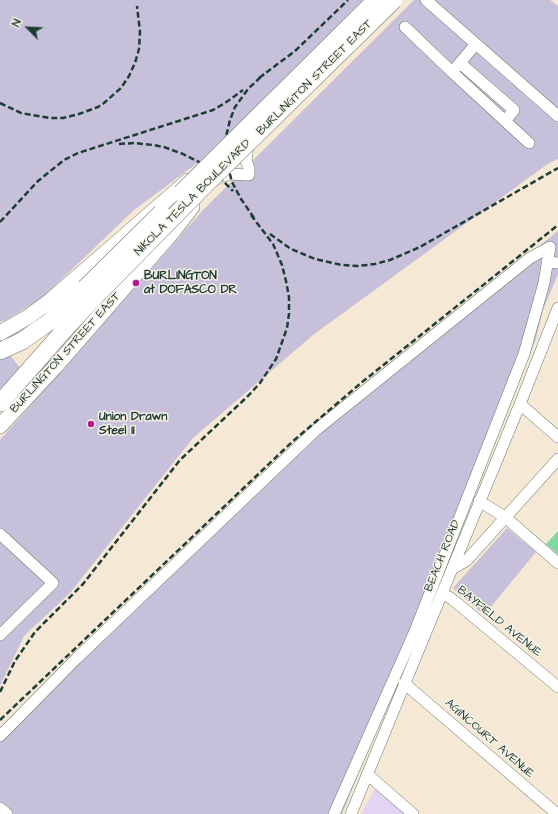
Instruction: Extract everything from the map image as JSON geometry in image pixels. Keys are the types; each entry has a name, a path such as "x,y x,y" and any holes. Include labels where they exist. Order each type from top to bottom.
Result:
{"highway":[{"name":"NIKOLA TESLA BOULEVARD","path":"0,351 22,341 90,293 376,8 394,0"},
{"name":"NIKOLA TESLA BOULEVARD","path":"0,403 67,327 90,293"}],"main road":[{"name":"BURLINGTON STREET EAST","path":"0,333 28,317 51,300 208,164 382,0"},
{"name":"BURLINGTON STREET EAST","path":"0,426 146,263 212,182 376,8"}],"street":[{"path":"426,0 558,116"},
{"path":"405,27 530,143"},
{"path":"452,72 476,44"},
{"path":"460,63 514,110 505,121"},
{"path":"212,182 230,174 249,175 249,168 246,161 248,145"},
{"path":"120,239 146,263"},
{"path":"334,814 415,631 524,354 544,283 552,262 554,246"},
{"path":"0,736 77,658 316,430 530,258 554,246"},
{"name":"BEACH ROAD","path":"351,814 558,308"},
{"path":"520,404 558,437"},
{"path":"452,569 467,560 558,459"},
{"path":"479,501 505,517 558,563"},
{"path":"0,534 53,583 0,635"},
{"name":"BAYFIELD AVENUE","path":"442,593 452,599 558,687"},
{"name":"AGINCOURT AVENUE","path":"404,683 557,814"},
{"path":"367,774 413,814"}],"shaded area":[{"path":"0,0 366,0 200,161 134,210 43,297 6,320 0,322"},
{"path":"414,0 550,0 558,6 558,159 549,163 313,335 193,438 70,593 24,636 0,686 0,440 204,209"},
{"path":"558,231 558,274 543,310 536,339 342,814 0,814 0,728 327,416"},
{"path":"10,355 21,369 0,392 0,358"},
{"path":"507,528 536,552 484,615 453,588"},
{"path":"375,789 406,814 361,814"}],"green space":[{"path":"558,531 558,554 546,544"}],"railway":[{"path":"259,78 295,51 348,0"},
{"path":"0,103 21,113 50,118 63,118 79,114 98,107 104,103 121,88 135,63 139,49 140,32 137,6"},
{"path":"254,218 232,182 227,163 225,141 235,107 248,89 264,74"},
{"path":"0,222 38,181 64,160 78,153 213,110 243,90"},
{"path":"119,144 134,143 153,145 164,147 183,154 203,164 214,172 233,191"},
{"path":"270,234 291,249 315,259 342,265 358,266 375,264 390,260 420,247 558,168"},
{"path":"0,692 15,661 35,632 83,584 180,460 248,396 260,383 276,359 287,328 289,297 282,265 273,244 251,215"},
{"path":"0,720 292,442 361,383 558,225"}],"place":[{"name":"BURLINGTON at DOFASCO DR","path":"136,283"},
{"name":"Union Drawn Steel II","path":"91,424"}]}
